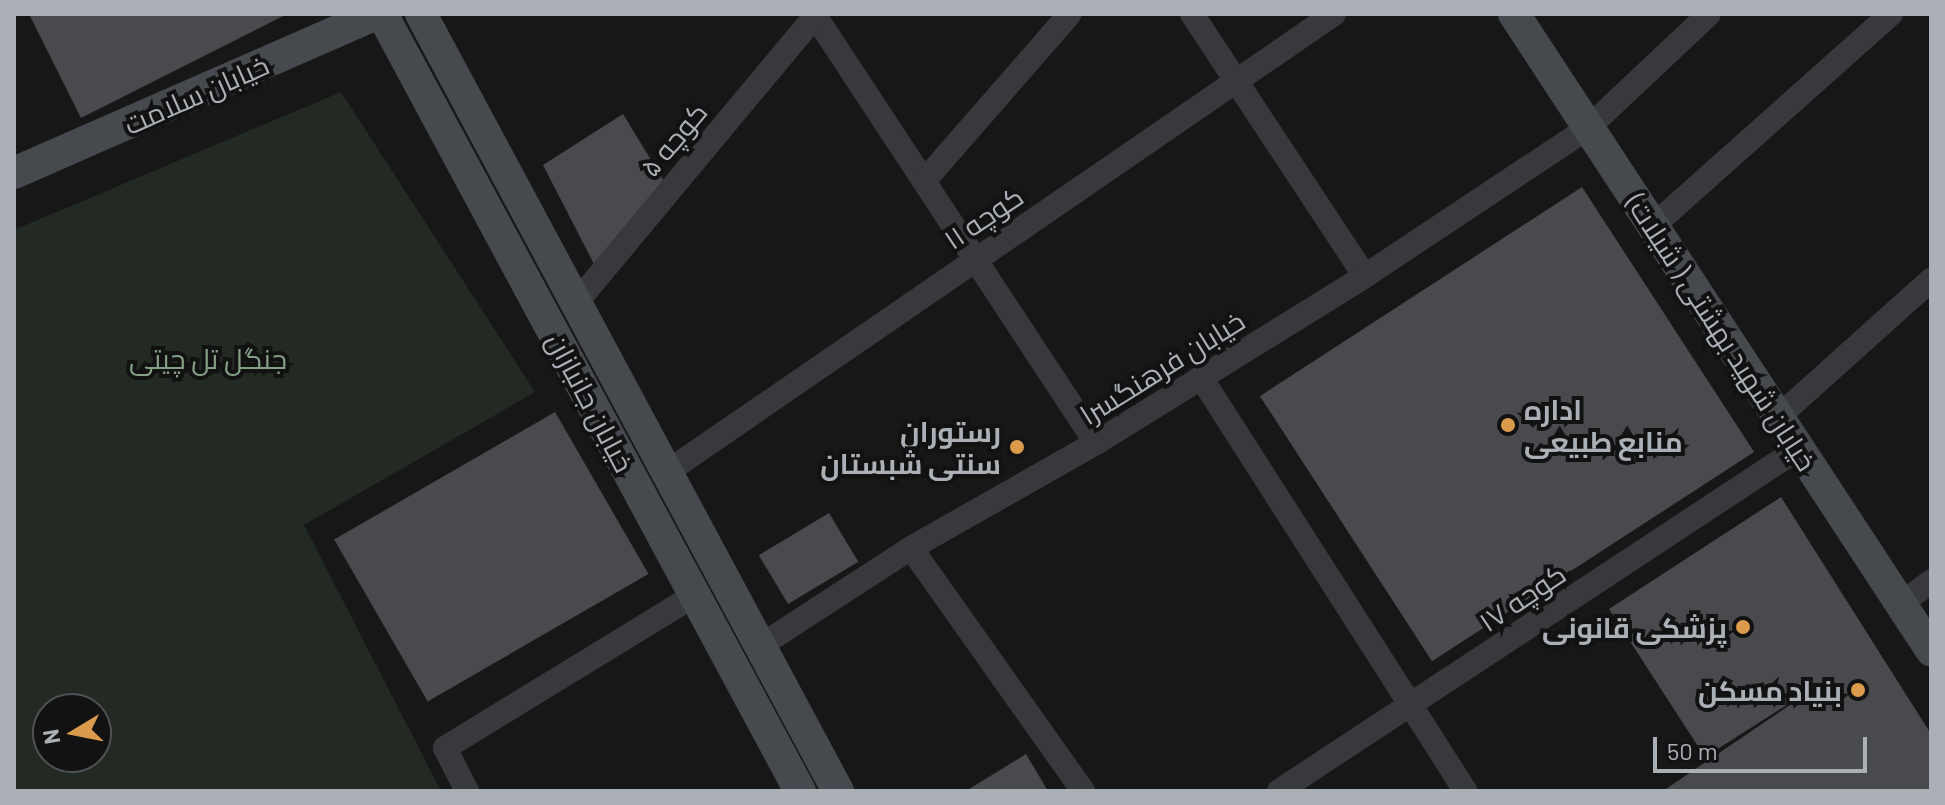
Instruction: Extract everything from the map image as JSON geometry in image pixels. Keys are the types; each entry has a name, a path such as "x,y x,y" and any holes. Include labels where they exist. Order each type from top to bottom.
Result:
{"main road":[{"name":"خیابان سلامت","path":"14,173 380,14"},
{"name":"خیابان جانبازان","path":"380,14 800,791"},
{"name":"خیابان جانبازان","path":"421,14 838,791"},
{"name":"خیابان شهید بهشتی ( شیلات)","path":"1514,14 1931,650"}],"street":[{"path":"925,180 1070,14"},
{"path":"1192,14 1365,276"},
{"name":"کوچه ۱۱","path":"667,472 1334,14"},
{"name":"خیابان فرهنگسرا","path":"760,646 911,548 1202,379 1365,276 1588,128 1709,14"},
{"path":"1653,226 1891,14"},
{"path":"815,15 1096,443"},
{"name":"کوچه ۵","path":"576,303 815,15"},
{"path":"1777,418 1931,280"},
{"path":"1202,379 1465,791"},
{"name":"کوچه ۱۷","path":"1279,791 1411,707 1798,449"},
{"path":"911,548 1083,791"},
{"path":"1901,604 1931,581"},
{"path":"467,791 445,748 695,595"}],"green space":[{"name":"جنگل تل چیتی","path":"341,92 535,392 304,525 441,791 14,791 14,230"}],"building":[{"path":"29,14 287,14 81,118"},
{"path":"623,114 668,188 594,264 543,165"},
{"name":"اداره منابع طبیعی","path":"1582,187 1754,452 1432,661 1260,396"},
{"path":"555,412 648,574 428,701 334,540"},
{"name":"پزشکی قانونی","path":"1781,497 1931,734 1931,791 1663,791 1837,673 1705,757 1609,609"},
{"path":"829,513 858,562 788,604 759,555"},
{"path":"1026,754 1048,791 966,791"}],"place":[{"name":"اداره منابع طبیعی","path":"1508,425"},
{"name":"رستوران سنتی شبستان","path":"1017,447"},
{"name":"پزشکی قانونی","path":"1743,627"},
{"name":"بنیاد مسکن","path":"1858,690"}]}
